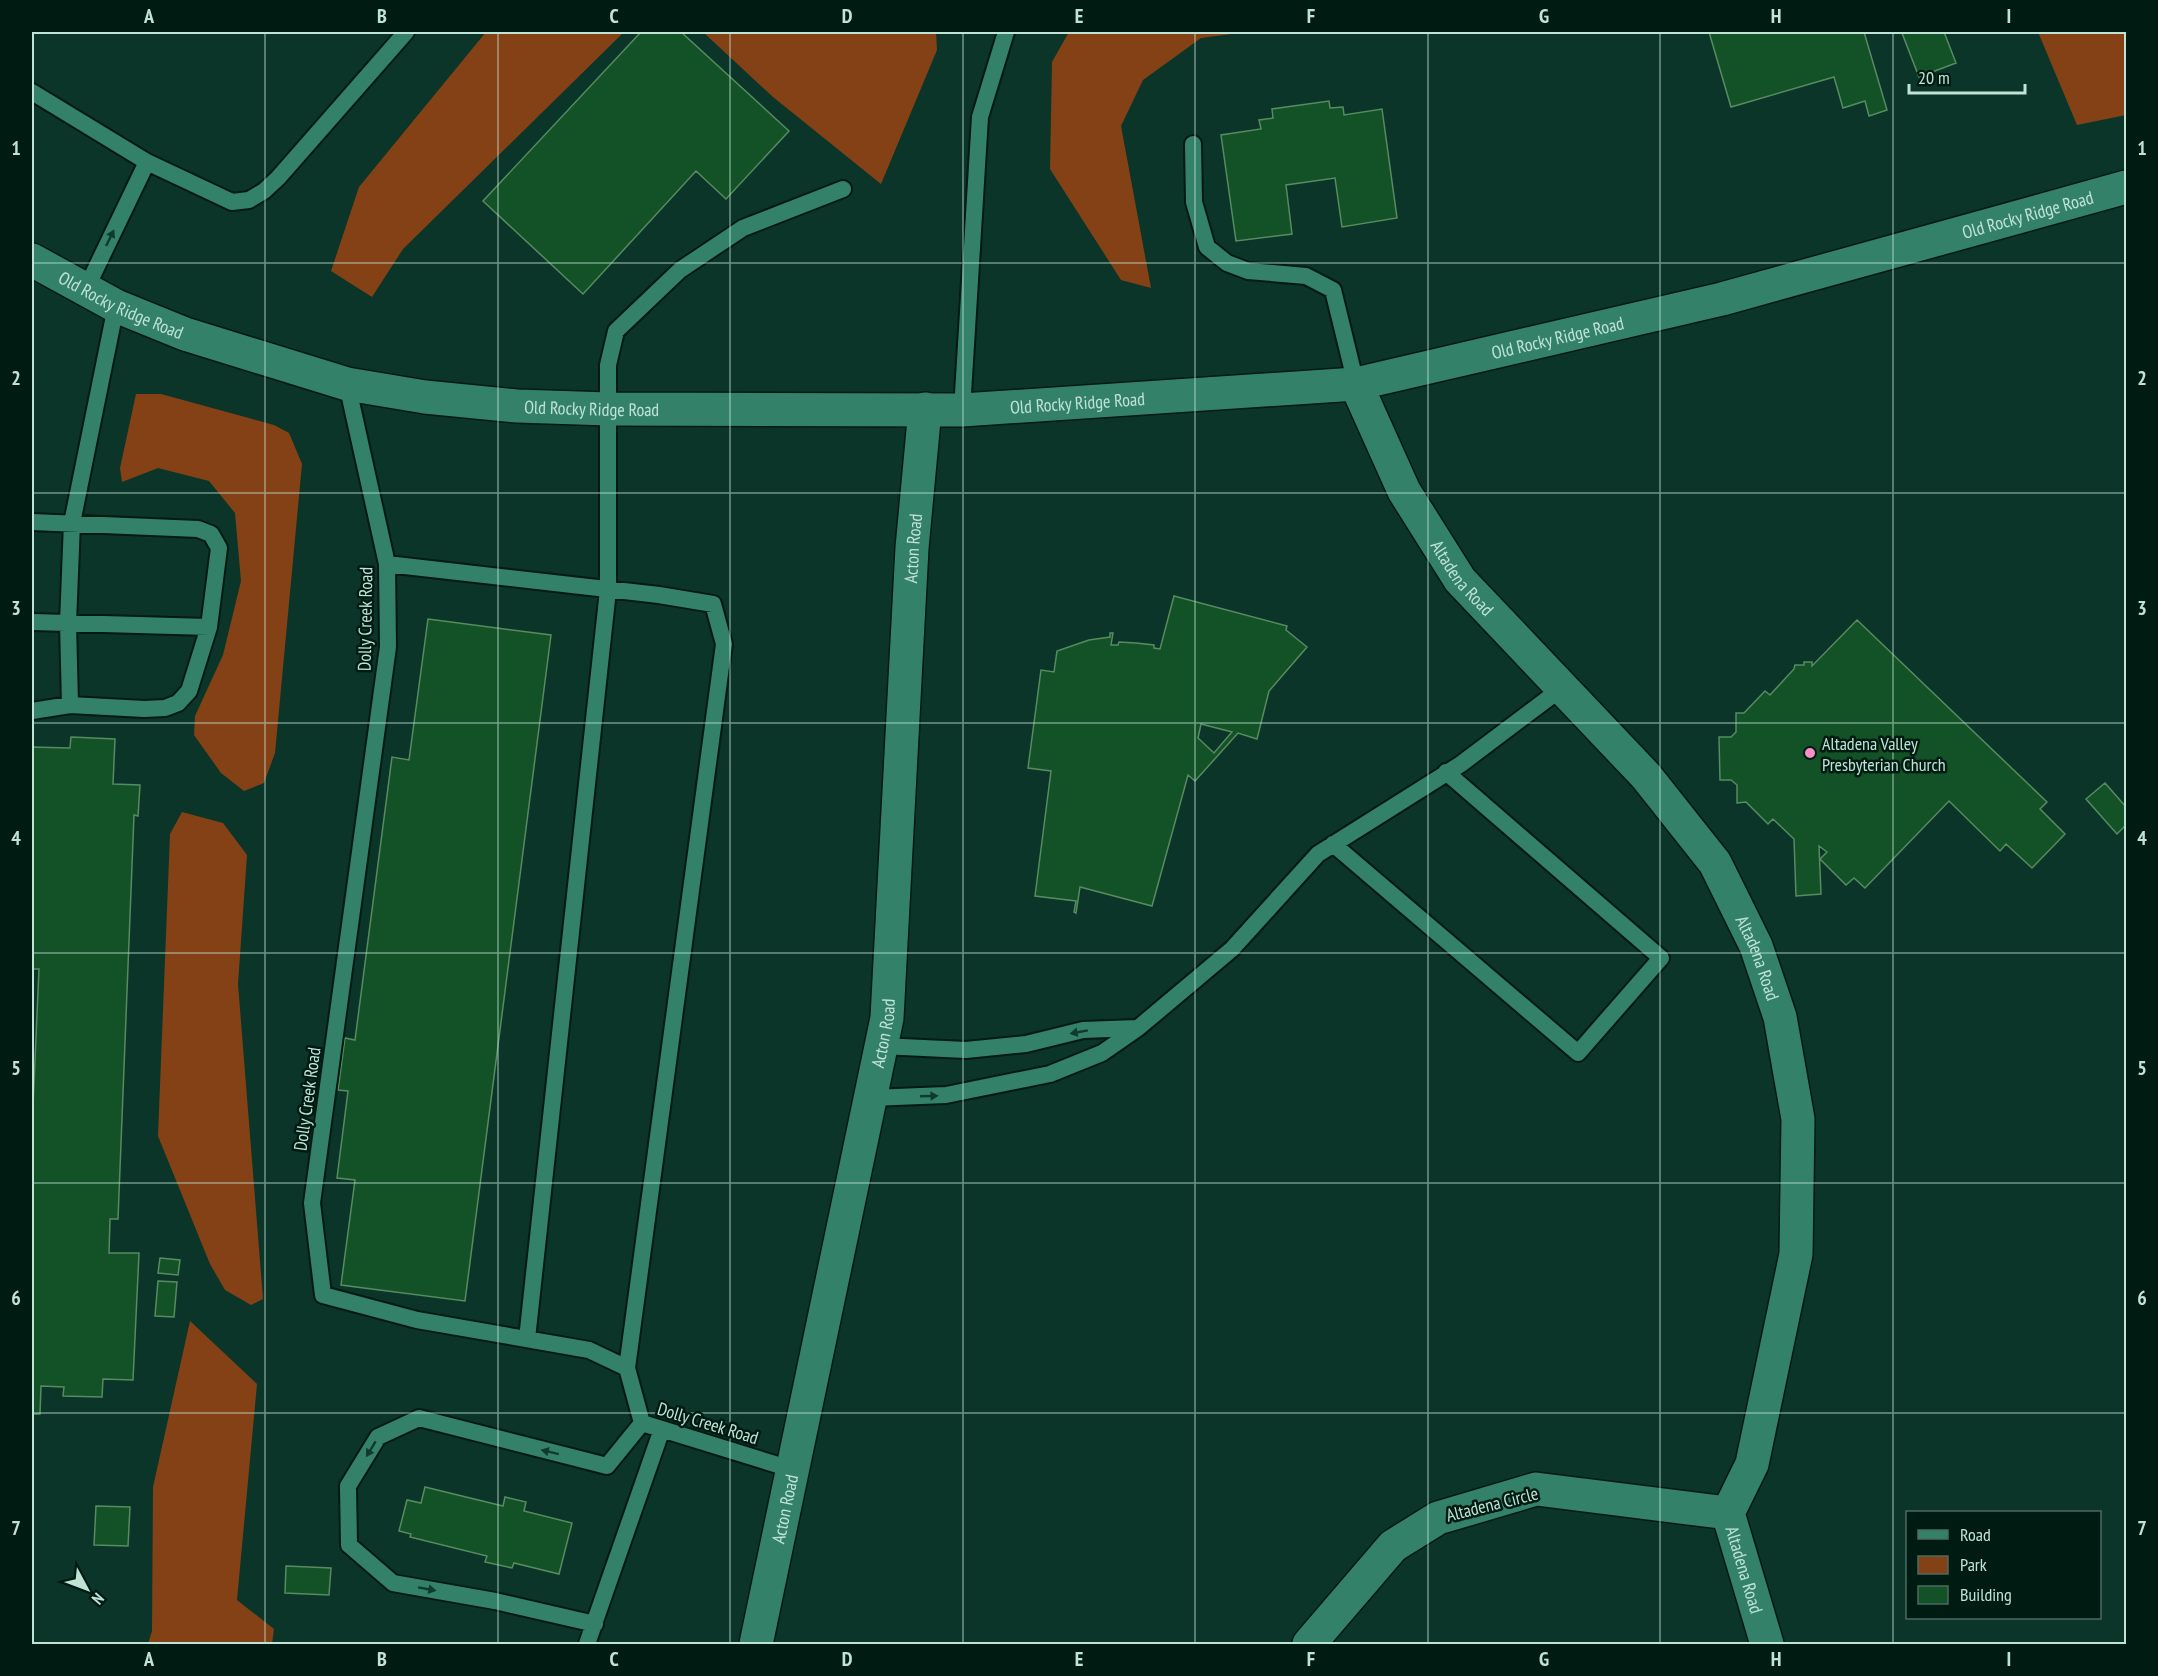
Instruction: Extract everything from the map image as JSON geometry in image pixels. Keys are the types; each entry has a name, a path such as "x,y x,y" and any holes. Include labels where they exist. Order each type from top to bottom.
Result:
{"street":[{"name":"Old Rocky Ridge Road","path":"32,260 116,306 185,334 347,384 425,398 517,406 609,409 962,410 1356,384 1722,299 2127,187"},
{"name":"Altadena Road","path":"1356,384 1404,491 1460,580 1646,776 1715,863 1756,946 1780,1017 1797,1119 1796,1254 1752,1464 1728,1513 1767,1644"},
{"name":"Acton Road","path":"756,1644 887,1018 912,548 925,409"},
{"name":"Altadena Circle","path":"1309,1644 1393,1546 1438,1518 1536,1489 1728,1513"}],"lane":[{"path":"32,92 147,162 232,202 249,200 264,191 278,178 406,32"},
{"path":"962,410 980,117 1006,32"},
{"path":"1193,144 1194,202 1207,248 1227,263 1248,271 1306,276 1333,290 1356,384"},
{"path":"85,291 147,162"},
{"path":"527,1339 608,590 608,365 616,331 680,270 743,228 843,189"},
{"path":"70,705 68,623 72,523 116,306"},
{"name":"Dolly Creek Road","path":"347,384 387,564 388,647 312,1203 323,1295 417,1320 589,1350 627,1368 642,1423 794,1470"},
{"path":"32,522 198,529 211,534 219,548 209,627 189,691 178,704 165,708 144,709 70,705 32,711"},
{"path":"387,564 659,595 713,604 724,644 627,1368"},
{"path":"32,622 209,627"},
{"path":"871,1098 946,1095 1050,1074 1102,1053 1138,1028 1232,948 1318,854 1446,772 1562,688"},
{"path":"1333,844 1578,1053 1661,958 1446,772"},
{"path":"881,1046 966,1050 1026,1044 1083,1030 1138,1028"},
{"path":"595,1624 495,1601 393,1583 349,1545 348,1486 378,1437 418,1418 607,1466 642,1423"},
{"path":"587,1644 662,1430"}],"green space":[{"path":"486,32 624,32 403,249 372,297 331,271 359,187"},
{"path":"703,32 936,32 937,50 881,184 773,97"},
{"path":"1069,32 1247,32 1201,38 1143,80 1121,126 1151,288 1121,280 1050,169 1052,62"},
{"path":"2038,32 2126,32 2126,115 2077,125"},
{"path":"136,394 161,394 274,425 289,433 302,464 275,753 264,783 244,791 221,773 194,735 195,716 223,655 241,581 235,513 209,481 158,468 122,482 120,468"},
{"path":"182,812 223,823 247,855 238,984 263,1299 251,1305 225,1290 210,1264 158,1136 170,834"},
{"path":"190,1321 257,1384 237,1600 274,1629 272,1644 148,1644 152,1631 153,1487"}],"building":[{"path":"641,32 681,32 789,131 726,199 696,171 583,294 483,201"},
{"path":"1709,32 1864,32 1887,110 1869,116 1865,101 1843,108 1834,77 1731,107"},
{"path":"1944,32 1956,63 1919,77 1902,33"},
{"path":"1329,101 1330,108 1343,107 1344,115 1382,109 1397,218 1342,227 1335,178 1286,185 1292,234 1236,241 1221,135 1261,129 1259,120 1273,118 1272,109"},
{"path":"1174,596 1287,626 1286,630 1307,647 1269,691 1257,739 1238,733 1195,781 1188,775 1152,906 1080,887 1076,913 1074,912 1076,901 1035,896 1051,771 1028,768 1041,670 1054,672 1057,651 1089,640 1110,637 1110,633 1113,633 1111,645 1118,645 1119,642 1136,643 1154,645 1154,648 1160,649","holes":["1201,724 1232,732 1214,753 1198,738"]},
{"path":"428,619 551,635 465,1301 341,1285 355,1180 337,1178 348,1091 338,1090 345,1038 355,1040 392,757 409,760"},
{"path":"1857,620 2047,802 2040,809 2065,834 2032,868 2006,844 2000,851 1949,801 1865,888 1854,878 1846,885 1820,859 1827,852 1819,846 1821,894 1796,896 1794,839 1773,819 1768,824 1746,802 1737,803 1737,785 1731,780 1720,780 1719,737 1731,737 1736,732 1736,713 1744,713 1765,691 1770,695 1795,665 1812,662 1812,666"},
{"path":"71,737 115,739 113,784 140,785 138,816 134,815 118,1219 110,1219 109,1253 139,1253 133,1380 103,1379 102,1397 63,1396 64,1387 41,1386 40,1414 32,1414 32,1129 39,969 32,969 32,747 70,748"},
{"path":"2105,783 2126,807 2126,825 2117,834 2086,799"},
{"path":"160,1258 180,1260 178,1275 158,1273"},
{"path":"158,1281 177,1282 174,1317 155,1316"},
{"path":"425,1487 503,1506 505,1497 526,1502 524,1511 572,1523 559,1574 514,1563 512,1568 485,1562 487,1556 410,1537 411,1534 399,1531 407,1500 421,1503"},
{"path":"96,1506 130,1507 128,1546 94,1545"},
{"path":"286,1566 331,1568 329,1595 285,1593"}],"place":[{"name":"Altadena Valley Presbyterian Church","path":"1810,753"}]}
